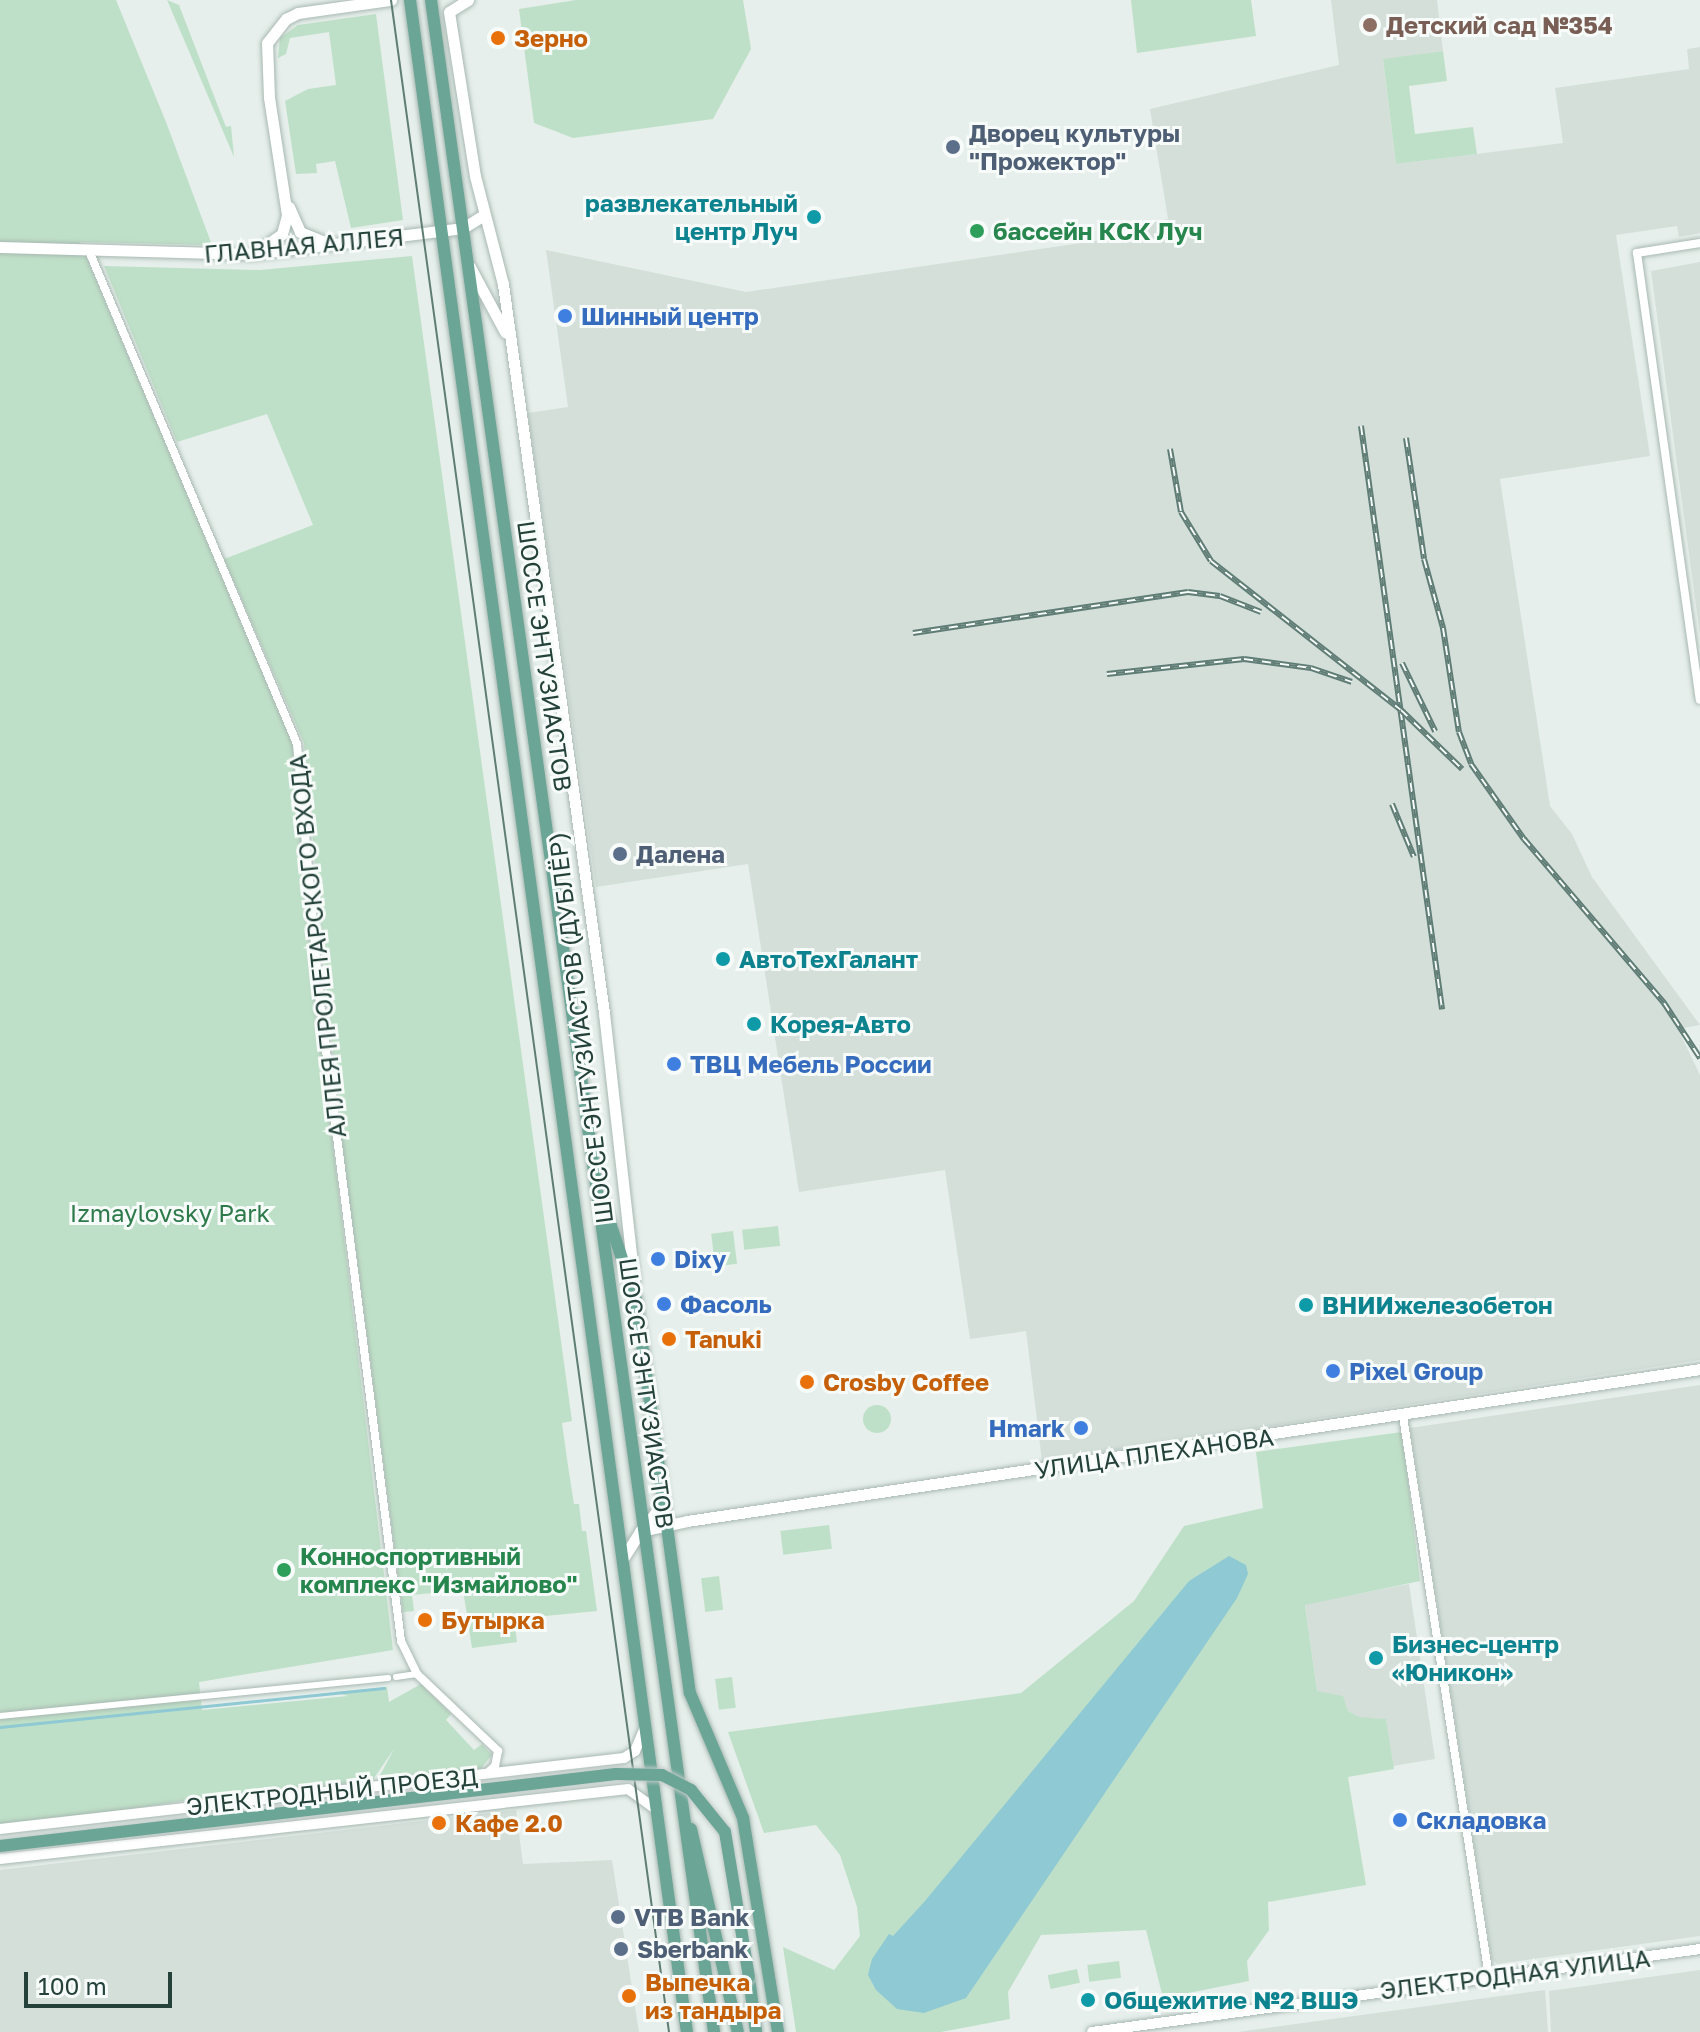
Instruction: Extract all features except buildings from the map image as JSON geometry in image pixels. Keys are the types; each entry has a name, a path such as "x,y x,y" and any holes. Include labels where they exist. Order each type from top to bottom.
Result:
{"main road":[{"path":"252,254 282,234 287,215 269,97 267,43 290,17 348,3 391,0"},
{"name":"ШОССЕ ЭНТУЗИАСТОВ","path":"410,0 686,2029"},
{"name":"ШОССЕ ЭНТУЗИАСТОВ","path":"431,0 714,2032"},
{"name":"ШОССЕ ЭНТУЗИАСТОВ (ДУБЛЁР)","path":"468,0 449,12 484,215 503,284 604,1013 663,1526 690,1693 743,1818 751,1852 779,2030"},
{"path":"283,183 300,232 330,245"},
{"path":"463,228 484,215"},
{"name":"ГЛАВНАЯ АЛЛЕЯ","path":"0,247 252,254 463,228"},
{"path":"469,265 511,348"},
{"path":"596,1183 636,1300"},
{"name":"УЛИЦА ПЛЕХАНОВА","path":"644,1529 1700,1369"},
{"path":"624,1557 630,1539 644,1529 660,1499 669,1510 687,1521 674,1540 669,1563"},
{"path":"0,1846 605,1775 662,1775 691,1790 725,1832 756,2032"},
{"path":"680,1792 703,1868 738,2032"}],"street":[{"path":"1700,243 1637,253 1698,666 1700,700"},
{"name":"АЛЛЕЯ ПРОЛЕТАРСКОГО ВХОДА","path":"89,251 297,744 320,1003 401,1641 417,1674 498,1751 495,1766 485,1775"},
{"path":"1403,1416 1489,1977"},
{"path":"0,1716 417,1674"},
{"name":"ЭЛЕКТРОДНЫЙ ПРОЕЗД","path":"0,1829 624,1758 635,1751 645,1726"},
{"name":"ЭЛЕКТРОДНЫЙ ПРОЕЗД","path":"0,1859 628,1789 656,1809"},
{"path":"325,1792 314,1809 328,1822"},
{"path":"147,1811 162,1818 162,1830 152,1841"},
{"name":"ЭЛЕКТРОДНАЯ УЛИЦА","path":"1092,2032 1700,1949"}],"shaded area":[{"path":"1331,0 1437,0 1443,51 1383,60 1396,164 1563,143 1555,88 1689,69 1687,49 1700,47 1700,233 1679,237 1677,226 1616,235 1650,456 1500,479 1550,806 1572,834 1592,877 1700,1025 1678,1029 1700,1075 1700,1360 1042,1461 1026,1331 970,1339 945,1170 799,1192 748,864 596,887 528,413 568,407 546,250 746,292 1129,236 1136,226 1168,219 1150,109 1339,65"},
{"path":"1700,262 1700,635 1651,271"},
{"path":"1700,1385 1700,1936 1497,1964 1492,1959 1410,1428"},
{"path":"1409,1584 1435,1759 1393,1766 1386,1719 1359,1718 1317,1691 1305,1604"},
{"path":"516,1810 523,1864 612,1860 639,2032 0,2032 0,1870"},
{"path":"1700,1970 1700,2032 1551,2032 1549,1991"},
{"path":"1545,1990 1548,2032 1238,2032"}],"green space":[{"name":"Izmaylovsky Park","path":"0,0 116,0 166,122 212,245 80,242 293,744 333,1146 393,1650 199,1682 202,1710 348,1696 334,1692 387,1687 389,1702 421,1684 451,1714 446,1720 474,1750 482,1744 492,1755 478,1772 376,1783 394,1749 372,1781 214,1796 0,1829"},
{"path":"167,0 179,5 226,127 231,126 234,157"},
{"path":"576,0 743,0 751,49 713,119 573,138 534,123 519,9"},
{"path":"1131,0 1251,0 1256,36 1137,53"},
{"path":"376,14 403,220 351,228 335,161 316,164 317,173 296,174 285,101 308,89 336,85 329,32 290,38 286,54 278,58 280,38 298,25"},
{"path":"1443,51 1447,81 1409,86 1415,134 1473,127 1477,154 1396,164 1383,59"},
{"path":"412,256 572,1421 562,1423 574,1504 579,1504 582,1531 586,1531 597,1611 514,1619 517,1642 472,1648 463,1590 412,1595 414,1611 403,1612 340,1130 304,743 224,559 313,525 267,414 177,442 104,266 260,270"},
{"path":"778,1226 780,1246 744,1250 742,1230"},
{"path":"733,1231 737,1264 715,1266 711,1234"},
{"path":"877,1405 887,1409 891,1419 887,1429 877,1433 867,1429 863,1419 867,1409"},
{"path":"1402,1432 1420,1581 1305,1605 1317,1691 1343,1696 1348,1711 1359,1717 1386,1719 1394,1769 1348,1777 1366,1885 1268,1902 1269,1930 1247,1961 1249,1981 1163,1998 1146,1930 1041,1935 1008,1992 1010,2019 941,2032 796,2032 783,1947 834,1970 860,1936 857,1907 840,1855 816,1825 764,1833 728,1732 1021,1693 1134,1601 1184,1526 1263,1508 1256,1452"},
{"path":"829,1525 832,1549 783,1555 780,1531"},
{"path":"719,1576 723,1610 705,1612 701,1578"},
{"path":"732,1677 736,1708 719,1710 715,1679"},
{"path":"1119,1961 1121,1978 1089,1982 1087,1965"},
{"path":"1077,1969 1080,1983 1051,1989 1048,1975"}],"water":[{"path":"1229,1556 1246,1565 1248,1574 1237,1598 966,1998 924,2013 897,2009 876,1990 868,1975 872,1959 889,1934 893,1936 925,1901 1189,1581"}],"waterway":[{"path":"0,1727 384,1688"}],"tram line":[{"path":"391,0 669,2032"}],"railway":[{"path":"1361,426 1442,1009"},
{"path":"1406,438 1424,559 1443,628 1459,732 1471,764 1524,839 1664,1003 1700,1058"},
{"path":"1170,449 1181,512 1211,561 1401,710 1462,769"},
{"path":"913,633 1188,592 1220,596 1261,612"},
{"path":"1107,674 1244,659 1311,668 1352,682"},
{"path":"1402,663 1435,731"},
{"path":"1392,804 1414,857"}],"place":[{"name":"Детский сад №354","path":"1370,25"},
{"name":"Зерно","path":"498,38"},
{"name":"Дворец культуры \"Прожектор\"","path":"953,147"},
{"name":"развлекательный центр Луч","path":"814,217"},
{"name":"бассейн КСК Луч","path":"977,231"},
{"name":"Шинный центр","path":"565,316"},
{"name":"Далена","path":"620,854"},
{"name":"АвтоТехГалант","path":"723,959"},
{"name":"Корея-Авто","path":"754,1024"},
{"name":"ТВЦ Мебель России","path":"674,1064"},
{"name":"Dixy","path":"658,1259"},
{"name":"Фасоль","path":"664,1304"},
{"name":"ВНИИжелезобетон","path":"1306,1305"},
{"name":"Tanuki","path":"669,1339"},
{"name":"Pixel Group","path":"1333,1371"},
{"name":"Crosby Coffee","path":"807,1382"},
{"name":"Hmark","path":"1081,1428"},
{"name":"Конноспортивный комплекс \"Измайлово\"","path":"284,1570"},
{"name":"Бутырка","path":"425,1620"},
{"name":"Бизнес-центр «Юникон»","path":"1376,1658"},
{"name":"Складовка","path":"1400,1820"},
{"name":"Кафе 2.0","path":"439,1823"},
{"name":"VTB Bank","path":"618,1917"},
{"name":"Sberbank","path":"621,1949"},
{"name":"Выпечка из тандыра","path":"629,1996"},
{"name":"Общежитие №2 ВШЭ","path":"1088,2000"}]}
